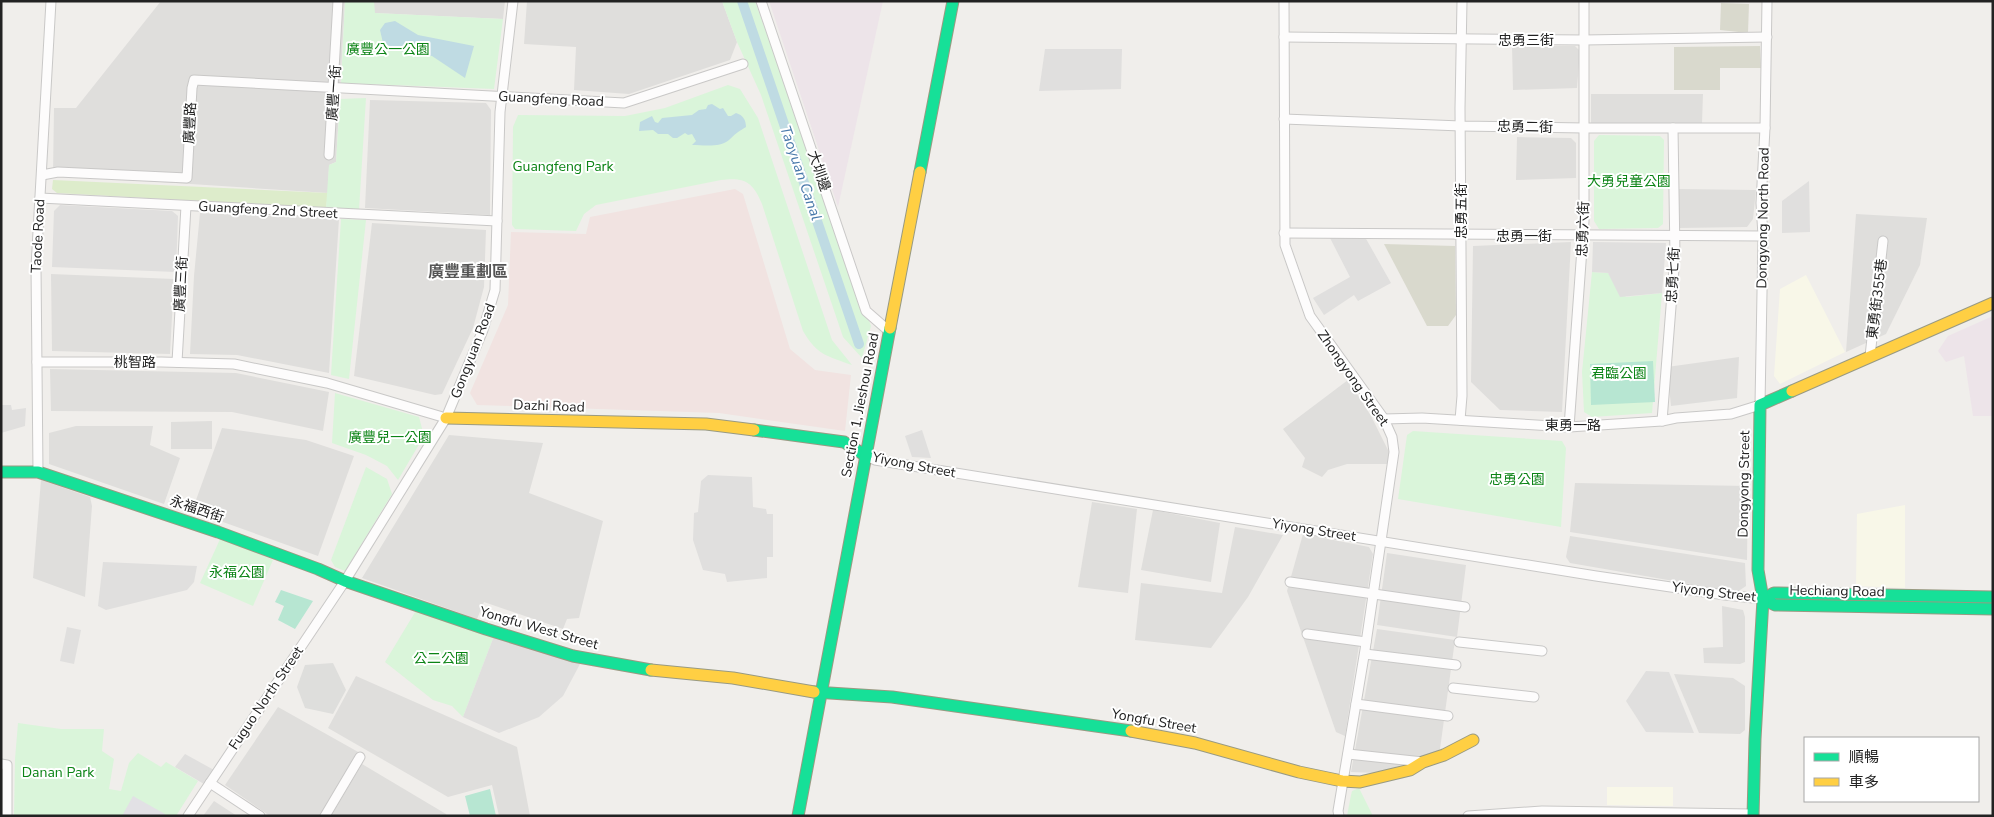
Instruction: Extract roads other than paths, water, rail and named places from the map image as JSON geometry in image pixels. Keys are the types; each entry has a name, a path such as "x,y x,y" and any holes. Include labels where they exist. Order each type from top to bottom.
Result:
{"street":[{"name":"Taode Road","path":"38,472 36,267 51,1"},
{"name":"廣豐一街","path":"329,155 338,1"},
{"name":"Gongyuan Road","path":"344,581 446,418 483,330 495,290 502,97 513,1"},
{"name":"大圳邊","path":"761,1 866,310 890,332"},
{"name":"Section 1, Jieshou Road","path":"798,816 820,692 953,1"},
{"name":"Zhongyong Street","path":"1284,1 1285,246 1310,316 1384,419 1392,437 1394,452 1366,642 1342,781 1339,816"},
{"name":"忠勇五街","path":"1460,420 1462,396 1462,1"},
{"name":"忠勇六街","path":"1569,427 1583,236 1584,1"},
{"name":"Dongyong North Road","path":"1760,406 1763,236 1761,203 1765,128 1767,1"},
{"name":"忠勇三街","path":"1284,37 1584,40 1767,37"},
{"name":"Guangfeng Road","path":"334,89 624,103 743,64"},
{"name":"廣豐路","path":"42,174 58,172 187,178 190,111 194,80 334,89"},
{"name":"忠勇二街","path":"1284,119 1461,126 1765,128"},
{"name":"忠勇七街","path":"1662,421 1675,256 1673,128"},
{"name":"Guangfeng 2nd Street","path":"40,198 497,221"},
{"name":"廣豐三街","path":"177,362 186,206"},
{"name":"忠勇一街","path":"1284,233 1763,236"},
{"name":"東勇街355巷","path":"1870,356 1883,241"},
{"path":"1760,406 1993,303"},
{"name":"桃智路","path":"37,362 234,364"},
{"name":"Dazhi Road","path":"234,364 327,383 446,418 706,424 844,442 866,456"},
{"name":"東勇一路","path":"1384,419 1422,418 1569,427 1731,414 1760,406"},
{"name":"Dongyong Street","path":"1753,815 1755,739 1763,599 1758,570 1760,406"},
{"name":"Yiyong Street","path":"866,456 875,460 1725,596 1763,599"},
{"name":"永福西街","path":"1,472 38,472 218,532 318,569 344,581"},
{"name":"Yongfu West Street","path":"344,581 572,656 641,669 734,678 820,692"},
{"name":"Fuguo North Street","path":"188,816 344,581"},
{"path":"1290,582 1465,607"},
{"name":"Hechiang Road","path":"1763,599 1774,593 1993,597"},
{"name":"Hechiang Road","path":"1763,599 1775,605 1993,609"},
{"path":"1307,634 1366,642"},
{"path":"1459,642 1542,651"},
{"path":"1364,654 1456,665"},
{"path":"1453,688 1534,697"},
{"name":"Yongfu Street","path":"820,692 892,697 1136,732 1195,743 1299,772 1342,781 1360,782 1410,770 1423,762 1444,755 1474,740"},
{"path":"1356,704 1448,716"},
{"path":"1348,754 1423,762"},
{"path":"325,816 360,758"},
{"path":"1,764 7,765 7,816"},
{"path":"210,783 260,816"},
{"path":"1468,816 1542,811 1753,815"}],"water":[{"path":"395,21 418,35 474,46 465,78 432,56 401,51 383,43 380,30 385,23"},
{"path":"712,104 720,109 723,108 728,116 736,113 745,120 746,127 725,143 711,146 692,145 696,141 692,134 688,135 685,133 677,138 673,138 668,134 658,134 653,130 639,131 640,122 652,116 655,122 658,123 662,118 692,115"}],"waterway":[{"name":"Taoyuan Canal","path":"742,1 859,344"}],"district":[{"name":"廣豐重劃區","path":"468,272"}],"park label":[{"name":"廣豐公一公園","path":"388,49"},
{"name":"Guangfeng Park","path":"563,166"},
{"name":"大勇兒童公園","path":"1629,181"},
{"name":"君臨公園","path":"1619,373"},
{"name":"廣豐兒一公園","path":"390,437"},
{"name":"忠勇公園","path":"1517,479"},
{"name":"永福公園","path":"237,572"},
{"name":"公二公園","path":"441,658"},
{"name":"Danan Park","path":"58,772"}]}
